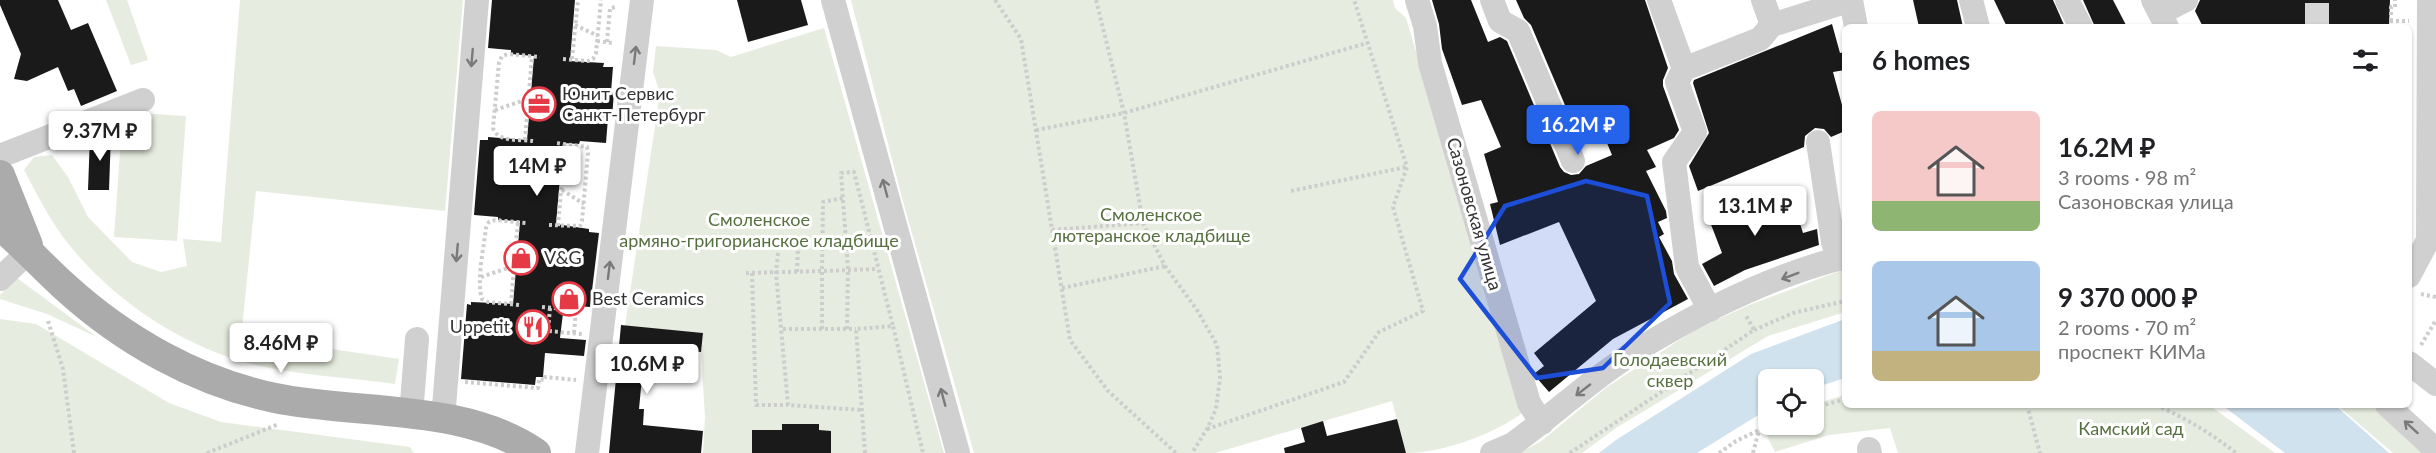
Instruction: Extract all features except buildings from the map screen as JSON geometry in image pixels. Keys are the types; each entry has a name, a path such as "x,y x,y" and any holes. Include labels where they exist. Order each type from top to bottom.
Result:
{"main road":[{"path":"0,175 29,251"},
{"path":"0,222 5,230 64,286 102,318 146,347 189,371 274,398 443,419 479,426 536,453"}],"street":[{"path":"443,419 477,0"},
{"path":"587,453 642,0"},
{"path":"833,0 868,154 958,453"},
{"name":"Сазоновская улица","path":"1418,0 1425,26 1430,63 1529,402 1542,423"},
{"path":"1492,0 1500,21 1518,31 1573,161"},
{"path":"1659,0 1684,69"},
{"path":"1763,0 1772,25"},
{"path":"1710,310 1688,267 1674,162 1695,132 1677,82 1684,69 1760,39 1772,25 1851,0 1855,24"},
{"path":"1971,0 1977,24"},
{"path":"2067,0 2079,24"},
{"path":"2160,13 2186,0"},
{"path":"2413,286 2428,240 2429,0"},
{"path":"0,156 142,100"},
{"path":"1492,453 1514,444 1648,343 1737,297 1842,258 1833,242 1818,142"},
{"path":"0,279 29,251"},
{"path":"411,415 417,339"},
{"path":"2414,356 2436,384"},
{"path":"2389,408 2436,450"}],"path":[{"path":"572,59 578,0"},
{"path":"563,59 588,61 593,59 598,39 601,0"},
{"path":"995,0 1021,39 1070,340 1108,391 1176,453"},
{"path":"1096,0 1124,112 1143,223 1165,266 1197,310 1217,345 1220,378 1216,409 1192,453"},
{"path":"1207,429 1344,382 1379,332 1423,311 1393,207 1407,167 1354,0"},
{"path":"2390,24 2391,7 2395,7 2395,0"},
{"path":"607,42 610,8 616,7"},
{"path":"2390,21 2413,21"},
{"path":"575,25 598,39 613,43"},
{"path":"1036,130 1124,112 1367,43"},
{"path":"533,141 501,138 495,134 493,128 499,62 502,56 508,54 540,57"},
{"path":"525,140 532,56"},
{"path":"495,110 528,99"},
{"path":"549,225 580,226 584,206 587,147 556,142"},
{"path":"558,226 565,143"},
{"path":"1291,191 1407,167"},
{"path":"847,329 848,269 841,173 854,172 923,453"},
{"path":"561,190 592,209"},
{"path":"822,329 823,202 843,198"},
{"path":"519,305 488,302 482,299 481,277 486,228 489,222 495,220 526,223"},
{"path":"511,304 518,222"},
{"path":"1052,230 1143,223"},
{"path":"797,272 798,248"},
{"path":"777,253 776,273 783,329 788,405"},
{"path":"481,277 514,266"},
{"path":"1062,288 1165,266"},
{"path":"862,410 756,405 749,273 877,269"},
{"path":"2413,286 2436,297"},
{"path":"1737,297 1754,330"},
{"path":"1570,453 1754,330 1793,313 1842,302"},
{"path":"542,307 576,310 574,333"},
{"path":"550,308 548,331 580,334"},
{"path":"2414,356 2436,320"},
{"path":"48,321 63,369 74,453"},
{"path":"783,329 856,329 892,326"},
{"path":"856,329 865,453"},
{"path":"456,381 538,388 539,379 545,380 545,377 587,382"},
{"path":"1824,405 1842,400"},
{"path":"2028,408 2040,453"},
{"path":"2162,408 2214,436 2236,453"},
{"path":"207,453 288,421"},
{"path":"1719,453 1736,441 1758,430"},
{"path":"1753,453 1758,434"}],"highlighted area":[{"path":"1586,181 1647,196 1670,303 1603,368 1537,378 1460,279 1505,206"}],"green space":[{"path":"106,0 127,0 148,60 131,65"},
{"path":"240,0 463,0 445,211 256,191 242,329 298,344 399,359 395,384 297,373 259,366 216,352 166,328 120,296 80,258 52,221 24,170 34,157 52,155 68,177 88,217 132,262 161,272 187,266 183,239 221,242"},
{"name":"Смоленское лютеранское кладбище","path":"851,0 1393,0 1395,8 1406,18 1524,412 1498,428 1468,441 1420,452 1406,453 1392,401 1215,453 974,453 901,194"},
{"name":"Смоленское армяно-григорианское кладбище","path":"824,28 944,453 703,453 705,417 701,352 703,333 625,326 660,93 653,72 656,46 716,50 731,57"},
{"path":"123,112 186,116 177,241 114,237"},
{"name":"Голодаевский сквер","path":"1842,270 1842,313 1768,336 1616,428 1582,453 1519,453 1540,442 1607,387 1695,330 1749,305"},
{"path":"17,278 97,337 47,314 0,299 0,295"},
{"path":"0,319 36,324 169,403 221,422 410,447 414,453 0,453"},
{"name":"Камский сад","path":"1842,396 1842,408 2213,408 2275,453 1898,453 1890,428 1829,435 1775,452 1766,435 1824,435 1824,401"},
{"path":"2340,408 2375,408 2425,453 2393,453"}],"water":[{"path":"1842,320 1842,379 1824,385 1824,369 1758,369 1758,415 1697,453 1599,453 1751,354"},
{"path":"2226,408 2338,408 2389,453 2285,453"}],"tunnel":[{"path":"2317,0 2317,24"}],"place":[{"name":"Юнит Сервис Санкт-Петербург","path":"539,104"},
{"name":"V&G","path":"521,258"},
{"name":"Best Ceramics","path":"569,299"},
{"name":"Uppetit","path":"533,327"}]}
